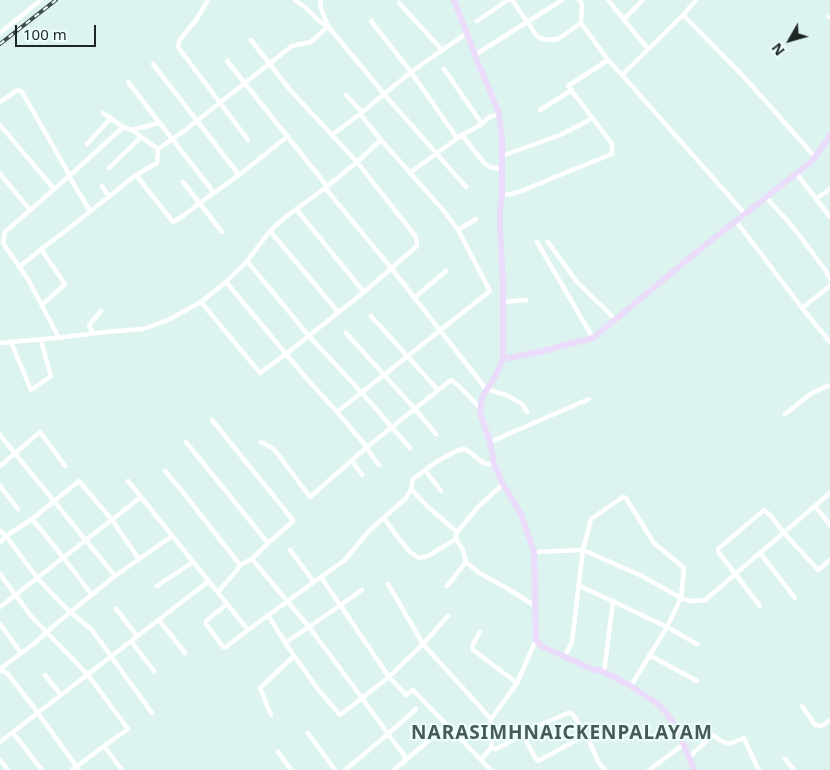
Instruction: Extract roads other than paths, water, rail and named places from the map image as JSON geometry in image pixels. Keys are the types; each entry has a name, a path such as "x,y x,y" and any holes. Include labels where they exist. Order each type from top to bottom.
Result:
{"street":[{"path":"0,33 41,0"},
{"path":"208,0 196,20 179,41 178,46 248,140"},
{"path":"295,0 320,22 328,26"},
{"path":"321,0 320,6 328,26 384,94 466,187"},
{"path":"454,0 499,114 502,138 500,227 503,359 482,397 480,413 490,442 494,464 503,484 521,514 534,552 536,640 517,683 491,719 491,748 481,760"},
{"path":"477,21 510,0 537,36 550,40 558,39 581,23"},
{"path":"475,55 562,0"},
{"path":"579,0 582,4 581,23 608,60 745,214"},
{"path":"608,0 648,49"},
{"path":"624,20 643,0"},
{"path":"622,75 696,0"},
{"path":"399,3 442,50"},
{"path":"683,15 745,78 815,157"},
{"path":"371,21 460,137 483,162 490,167 502,169"},
{"path":"158,149 292,46 311,42 328,26"},
{"path":"332,135 411,72 467,33"},
{"path":"202,302 260,374 364,292 417,246 416,236 357,162 291,91 251,40"},
{"path":"502,195 516,192 612,154 612,144 568,86 608,60"},
{"path":"227,61 486,389 506,395 522,404 527,412"},
{"path":"154,64 239,175"},
{"path":"444,69 482,124"},
{"path":"128,82 214,193"},
{"path":"0,102 18,90 22,92 90,212"},
{"path":"540,110 572,90"},
{"path":"337,412 490,291 458,230 411,172 381,140 346,95"},
{"path":"103,113 123,127 132,130 158,149"},
{"path":"411,172 460,137 489,118 499,114"},
{"path":"502,156 560,135 592,117"},
{"path":"87,144 111,118"},
{"path":"132,130 159,123"},
{"path":"0,126 54,190"},
{"path":"59,338 29,282 3,243 5,232 123,127"},
{"path":"136,175 173,222 239,175 288,136"},
{"path":"503,359 593,338 812,161 830,136"},
{"path":"109,168 141,137"},
{"path":"0,343 143,328 168,320 202,302 247,261 270,231 357,162 381,140"},
{"path":"20,267 136,175 157,163 158,149"},
{"path":"796,173 830,217"},
{"path":"0,174 30,210"},
{"path":"183,182 222,232"},
{"path":"102,186 109,197"},
{"path":"816,199 830,189"},
{"path":"822,194 830,198"},
{"path":"766,197 793,227 830,279"},
{"path":"296,209 364,292"},
{"path":"458,230 476,219"},
{"path":"736,221 830,342"},
{"path":"270,231 338,312"},
{"path":"537,242 593,338"},
{"path":"548,242 577,282 615,319"},
{"path":"41,249 65,284 42,305"},
{"path":"247,261 309,336 410,448"},
{"path":"414,298 446,271"},
{"path":"226,282 367,447 379,465"},
{"path":"802,308 830,286"},
{"path":"503,302 526,300"},
{"path":"93,333 89,325 101,311"},
{"path":"371,316 438,390"},
{"path":"346,333 436,434"},
{"path":"11,342 31,390 52,376 40,340"},
{"path":"261,442 274,448 310,497 392,426 451,380 480,408"},
{"path":"785,414 812,393 830,385"},
{"path":"490,442 589,399"},
{"path":"212,420 293,520 252,559 240,565 218,592"},
{"path":"0,466 40,432 65,466"},
{"path":"0,435 115,576"},
{"path":"186,442 268,543"},
{"path":"228,604 206,621 206,624 223,646 226,647 345,560 369,531 406,498 411,489 413,479 436,462 463,449 486,464 494,464"},
{"path":"352,460 362,475"},
{"path":"425,470 442,490"},
{"path":"165,471 240,565"},
{"path":"0,542 80,481 112,520 139,559"},
{"path":"128,482 248,630"},
{"path":"503,484 478,507 457,532 456,539 463,550 466,562 478,572 535,606"},
{"path":"0,486 18,510"},
{"path":"411,489 428,507 457,532"},
{"path":"534,552 583,550 642,576 689,601 705,600 830,493"},
{"path":"0,607 141,497"},
{"path":"565,656 572,642 583,550 591,519 623,497 626,498 654,543 684,568 682,598 631,686"},
{"path":"815,506 830,525"},
{"path":"760,606 718,553 718,549 764,510 770,514 784,533 818,570 830,560"},
{"path":"384,518 410,552 419,558 428,556 456,539"},
{"path":"32,519 92,595"},
{"path":"0,530 37,578 70,612 92,630 152,713"},
{"path":"0,574 31,616 46,633 88,675 128,729 76,769 38,713 7,674 0,670 21,654 46,633 70,612 115,576 172,536"},
{"path":"290,550 314,582"},
{"path":"760,553 795,598"},
{"path":"252,559 309,627 407,759"},
{"path":"157,586 194,562"},
{"path":"447,586 466,562"},
{"path":"321,577 388,677 406,695 413,690 490,770"},
{"path":"0,742 209,581"},
{"path":"388,584 423,644 491,719"},
{"path":"578,585 667,626 697,644"},
{"path":"285,642 362,590"},
{"path":"604,672 613,600"},
{"path":"116,609 137,636"},
{"path":"268,616 317,688 340,715 388,677 423,644 448,616"},
{"path":"159,620 185,653"},
{"path":"0,624 21,654"},
{"path":"480,632 472,646 473,650 517,683"},
{"path":"536,640 541,646 592,669 604,672 631,686 659,705 678,730 694,770"},
{"path":"131,641 154,671"},
{"path":"649,655 696,681"},
{"path":"271,715 260,688 294,656"},
{"path":"45,675 61,695"},
{"path":"802,706 816,725 823,725 830,720"},
{"path":"345,770 416,709"},
{"path":"491,748 496,749 543,724 571,713 605,770"},
{"path":"394,770 447,725"},
{"path":"308,732 335,770"},
{"path":"13,733 42,770"},
{"path":"522,735 538,760 573,741 584,736 586,737"},
{"path":"689,757 713,735 721,741 730,744 744,738 759,770"},
{"path":"649,770 684,744"},
{"path":"104,746 122,770"},
{"path":"278,752 291,770"},
{"path":"785,759 794,770"},
{"path":"0,760 8,770"}],"railway":[{"path":"0,44 56,0"}],"district":[{"name":"NARASIMHNAICKENPALAYAM","path":"562,734"}]}
